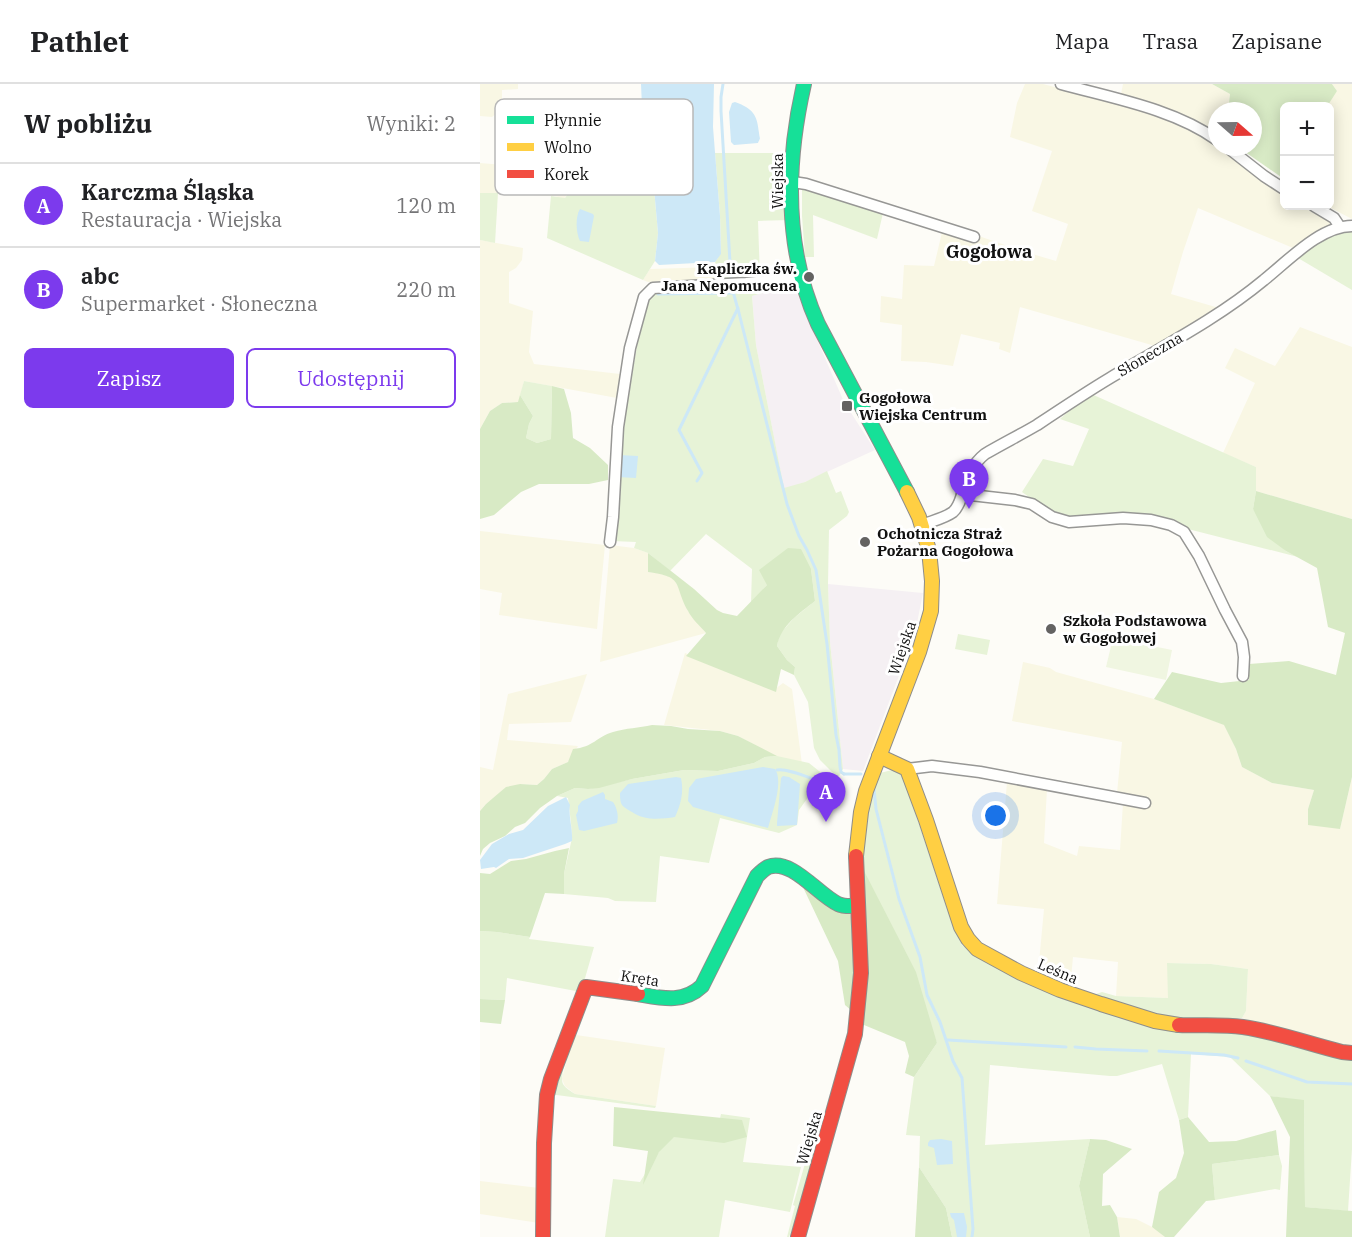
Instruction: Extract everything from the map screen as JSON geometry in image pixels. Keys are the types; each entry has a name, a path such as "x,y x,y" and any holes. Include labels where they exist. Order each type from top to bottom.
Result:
{"street":[{"name":"Wiejska","path":"798,1237 857,1024 861,982 856,857 858,831 865,796 919,652 929,618 932,592 928,544 922,525 818,323 801,278 795,236 793,182 795,133 799,101 804,84"},
{"path":"1061,84 1180,118 1208,134"},
{"path":"1238,156 1280,186"},
{"path":"793,182 806,184 974,237"},
{"path":"1321,210 1334,218 1340,227"},
{"name":"Słoneczna","path":"922,525 951,514 956,508 972,468 983,455 1200,325 1250,291 1315,240 1340,227 1352,226"},
{"path":"610,542 618,426 630,348 644,297 653,288 801,278"},
{"path":"962,494 1032,504 1052,517 1069,522 1123,518 1151,520 1171,525 1184,532 1199,556 1242,642 1243,676"},
{"path":"879,756 907,769 932,766 980,772 1144,803"},
{"name":"Leśna","path":"907,769 961,927 968,941 977,949 1054,988 1102,1006 1155,1021 1196,1026 1242,1026 1352,1053"},
{"name":"Kręta","path":"543,1237 547,1095 586,987 670,999 696,992 705,982 757,876 761,870 770,866 780,866 797,872 839,905 857,906"}],"shaded area":[{"path":"480,84 518,84 518,89 502,90 502,99 495,99 495,115 492,117 480,116"},
{"path":"1025,84 1043,84 1123,105 1186,126 1208,141 1208,156 1229,156 1280,193 1280,210 1308,210 1331,223 1300,251 1198,208 1171,294 1219,308 1155,346 1020,307 1010,353 999,349 1000,343 961,334 953,366 901,361 902,325 880,322 881,296 902,299 904,265 934,266 944,224 1056,261 1068,224 1032,211 1052,151 1010,137 1017,103"},
{"path":"1123,84 1212,84 1230,94 1229,102 1208,102 1208,127 1196,120 1121,94"},
{"path":"1332,84 1352,84 1352,219 1334,210 1334,102 1323,102 1337,91"},
{"path":"480,163 495,164 495,194 480,193"},
{"path":"530,195 567,195 564,199 555,196"},
{"path":"480,240 523,248 522,260 516,268 509,272 509,303 533,311 529,352 534,364 620,374 617,398 524,381 519,402 502,403 490,411 480,429"},
{"path":"717,267 722,280 648,282 643,280 650,269"},
{"path":"793,284 844,402 875,450 805,482 784,489 756,345 752,296"},
{"path":"1300,327 1352,347 1352,519 1256,491 1256,467 1223,453 1255,383 1225,368 1235,348 1275,366"},
{"path":"480,531 605,545 597,629 499,615 502,593 480,589"},
{"path":"610,545 634,548 648,553 648,572 673,578 688,611 706,633 600,662"},
{"path":"828,584 923,593 915,633 863,771 843,769 830,642"},
{"path":"685,653 775,689 783,683 792,689 802,764 779,758 738,736 720,731 664,725"},
{"path":"1023,662 1154,699 1225,725 1242,767 1272,783 1314,790 1308,809 1340,829 1352,777 1352,1049 1242,1018 1246,1011 1248,969 1211,964 1168,963 1168,998 1116,996 1118,962 1073,957 1070,989 1038,973 1044,909 997,904 1007,782 1047,789 1044,843 1077,856 1079,846 1120,850 1123,803 1117,793 1122,742 1012,721"},
{"path":"587,674 571,722 509,724 507,740 578,746 568,762 552,769 537,785 520,784 494,798 480,811 480,767 493,770 508,694"},
{"path":"576,1035 665,1048 656,1106 575,1094 565,1086 562,1079 568,1054"},
{"path":"480,1181 539,1188 539,1223 480,1214"},
{"path":"1117,1217 1136,1219 1156,1229 1165,1237 1120,1237"}],"green space":[{"path":"1212,84 1332,84 1337,91 1330,102 1280,102 1280,176 1251,156 1262,156 1262,102 1229,102 1230,94"},
{"path":"715,153 788,153 789,220 758,221 760,278 722,280 715,262 721,253"},
{"path":"802,186 883,213 877,239 813,215 814,257 805,257"},
{"path":"480,193 495,193 498,195 495,243 480,240"},
{"path":"567,195 655,195 658,233 655,261 643,280 547,238 551,196 565,198"},
{"path":"1352,230 1352,290 1298,258 1322,240"},
{"path":"793,284 752,296 756,345 784,488 805,482 827,471 836,493 841,491 849,512 829,530 830,642 843,769 838,778 820,760 814,748 808,702 794,675 795,667 777,646 779,635 794,618 815,601 811,569 767,585 751,603 752,569 706,534 670,571 648,553 634,548 636,542 612,541 626,410 640,329 649,298 656,291"},
{"path":"524,381 552,386 551,439 537,443 526,438 533,416 520,395"},
{"path":"552,386 564,389 571,413 573,438 590,448 608,465 608,480 589,484 539,484 521,492 494,515 480,519 480,429 490,411 502,403 518,402 520,395 533,416 526,438 537,443 551,439"},
{"path":"1089,393 1256,467 1253,509 1286,551 1298,557 1188,529 1154,516 1132,514 1066,517 1046,508 1022,492 1043,459 1073,466 1089,429 1060,419"},
{"path":"1256,491 1352,519 1352,777 1340,829 1308,825 1308,809 1314,790 1272,783 1242,767 1224,725 1154,699 1172,672 1221,683 1249,680 1249,664 1289,661 1336,675 1345,633 1328,627 1317,568 1286,551 1267,537 1253,509"},
{"path":"788,548 801,549 811,569 815,601 787,626 777,646 795,667 794,675 781,669 776,692 686,656 706,633 690,614 673,579 648,572 648,553 717,610 737,616 767,585 759,570"},
{"path":"958,634 990,640 987,655 955,649"},
{"path":"1113,638 1172,650 1166,680 1106,667"},
{"path":"652,725 720,731 738,736 777,756 765,757 754,763 718,771 684,770 632,779 599,788 575,788 557,796 525,823 490,843 483,849 480,856 480,811 506,787 520,784 537,785 552,769 568,762 573,749 586,746 613,732"},
{"path":"777,756 809,763 824,775 799,810 797,825 779,833 720,818 709,863 660,856 656,902 615,901 608,898 564,894 564,874 572,838 571,823 568,798 557,796 575,788 588,789 684,770 718,771 754,763 765,757"},
{"path":"892,770 903,775 950,918 962,945 974,953 1131,1020 1268,1035 1352,1059 1352,1149 1348,1211 1305,1207 1304,1101 1270,1096 1230,1057 1191,1054 1188,1117 1179,1120 1162,1064 1117,1076 990,1065 985,1145 1090,1139 1079,1186 1090,1237 952,1237 946,1208 919,1167 920,1136 906,1135 914,1077 937,1043 860,863 869,798 880,773"},
{"path":"569,848 564,874 564,894 545,893 530,937 480,931 480,873 490,874 511,861"},
{"path":"860,863 916,972 937,1043 914,1077 905,1073 909,1056 905,1042 864,1025"},
{"path":"773,869 790,872 823,899 850,912 854,980 852,1011 845,1005 838,961 801,883 788,873"},
{"path":"480,931 594,947 581,992 507,978 505,1000 480,999"},
{"path":"1167,963 1211,964 1248,969 1246,1011 1242,1018 1187,1020 1165,1017 1090,996 1102,992 1116,996 1168,998"},
{"path":"480,999 505,1000 501,1024 480,1022"},
{"path":"571,1034 576,1035 566,1060 562,1080 567,1089 575,1094 656,1106 655,1108 549,1094"},
{"path":"1270,1096 1304,1100 1305,1207 1352,1211 1352,1237 1286,1237 1290,1137"},
{"path":"614,1107 742,1120 747,1137 724,1143 674,1137 659,1152 643,1185 648,1151 613,1146"},
{"path":"721,1114 750,1118 743,1162 801,1167 790,1212 725,1200 719,1237 605,1237 613,1179 640,1182 672,1133 716,1137"},
{"path":"1188,1117 1209,1142 1236,1141 1276,1130 1279,1155 1212,1164 1215,1200 1206,1201 1174,1237 1165,1237 1152,1227 1159,1192 1176,1178 1184,1153 1179,1120"},
{"path":"815,1129 820,1133 796,1219 787,1237 795,1206 793,1205"},
{"path":"1090,1139 1106,1140 1132,1149 1103,1174 1102,1206 1110,1205 1117,1217 1120,1237 1090,1237 1079,1186"},
{"path":"1279,1155 1282,1166 1280,1190 1215,1200 1212,1164"},
{"path":"919,1167 946,1208 952,1237 915,1237"}],"water":[{"path":"641,84 714,84 713,127 721,254 715,262 659,265 655,261 658,233 655,195 693,195 693,99 642,99"},
{"path":"732,103 746,107 756,117 760,138 758,143 734,145 731,142 729,112"},
{"path":"580,209 594,216 589,242 580,241 579,238 577,221"},
{"path":"619,455 638,456 636,478 617,477"},
{"path":"763,767 775,769 778,782 768,828 693,807 688,801 689,788 696,779"},
{"path":"783,776 800,784 797,825 777,826"},
{"path":"681,778 682,793 675,817 659,819 642,817 621,803 620,793 628,784"},
{"path":"603,792 605,799 613,802 616,807 617,823 584,831 579,830 576,815 578,806 582,801"},
{"path":"566,797 570,805 572,841 523,858 509,859 496,868 481,869 480,860 492,844 509,834 523,830 548,806"},
{"path":"930,1140 952,1141 953,1164 937,1165 934,1148 928,1146 928,1143"},
{"path":"950,1213 964,1213 967,1227 966,1237 957,1237 954,1220"}],"waterway":[{"path":"723,84 721,111 731,279"},
{"path":"732,288 787,504 799,536 816,570 827,644 840,767 844,774"},
{"path":"658,294 733,293"},
{"path":"697,481 702,473 679,430 738,308"},
{"path":"777,770 789,771 836,786"},
{"path":"844,774 861,774"},
{"path":"874,789 876,809 899,899 920,957 927,995 962,1078 972,1237"},
{"path":"948,1040 1066,1047"},
{"path":"1075,1047 1147,1051"},
{"path":"1159,1051 1238,1058"},
{"path":"1246,1061 1307,1082 1352,1084"}],"traffic: fast":[{"path":"804,84 794,144 792,175 794,236 799,266 818,324 907,492"},
{"path":"638,994 672,998 695,992 702,986 757,876 768,867 786,868 795,872 838,904 857,906"}],"traffic: slow":[{"path":"856,856 866,791 919,652 931,611 932,581 929,550 919,517 907,492"},
{"path":"879,756 907,769 961,927 977,949 1021,973 1060,990 1155,1021 1179,1025"}],"traffic: jam":[{"path":"798,1237 855,1034 861,973 856,856"},
{"path":"543,1237 547,1095 586,987 638,994"},
{"path":"1179,1025 1256,1029 1352,1053"}],"place":[{"name":"Kapliczka św. Jana Nepomucena","path":"809,277"},
{"name":"Gogołowa Wiejska Centrum","path":"847,406"},
{"name":"abc","path":"969,509"},
{"name":"Ochotnicza Straż Pożarna Gogołowa","path":"865,542"},
{"name":"Szkoła Podstawowa w Gogołowej","path":"1051,629"},
{"name":"Karczma Śląska","path":"826,822"}],"district":[{"name":"Gogołowa","path":"989,251"}]}
